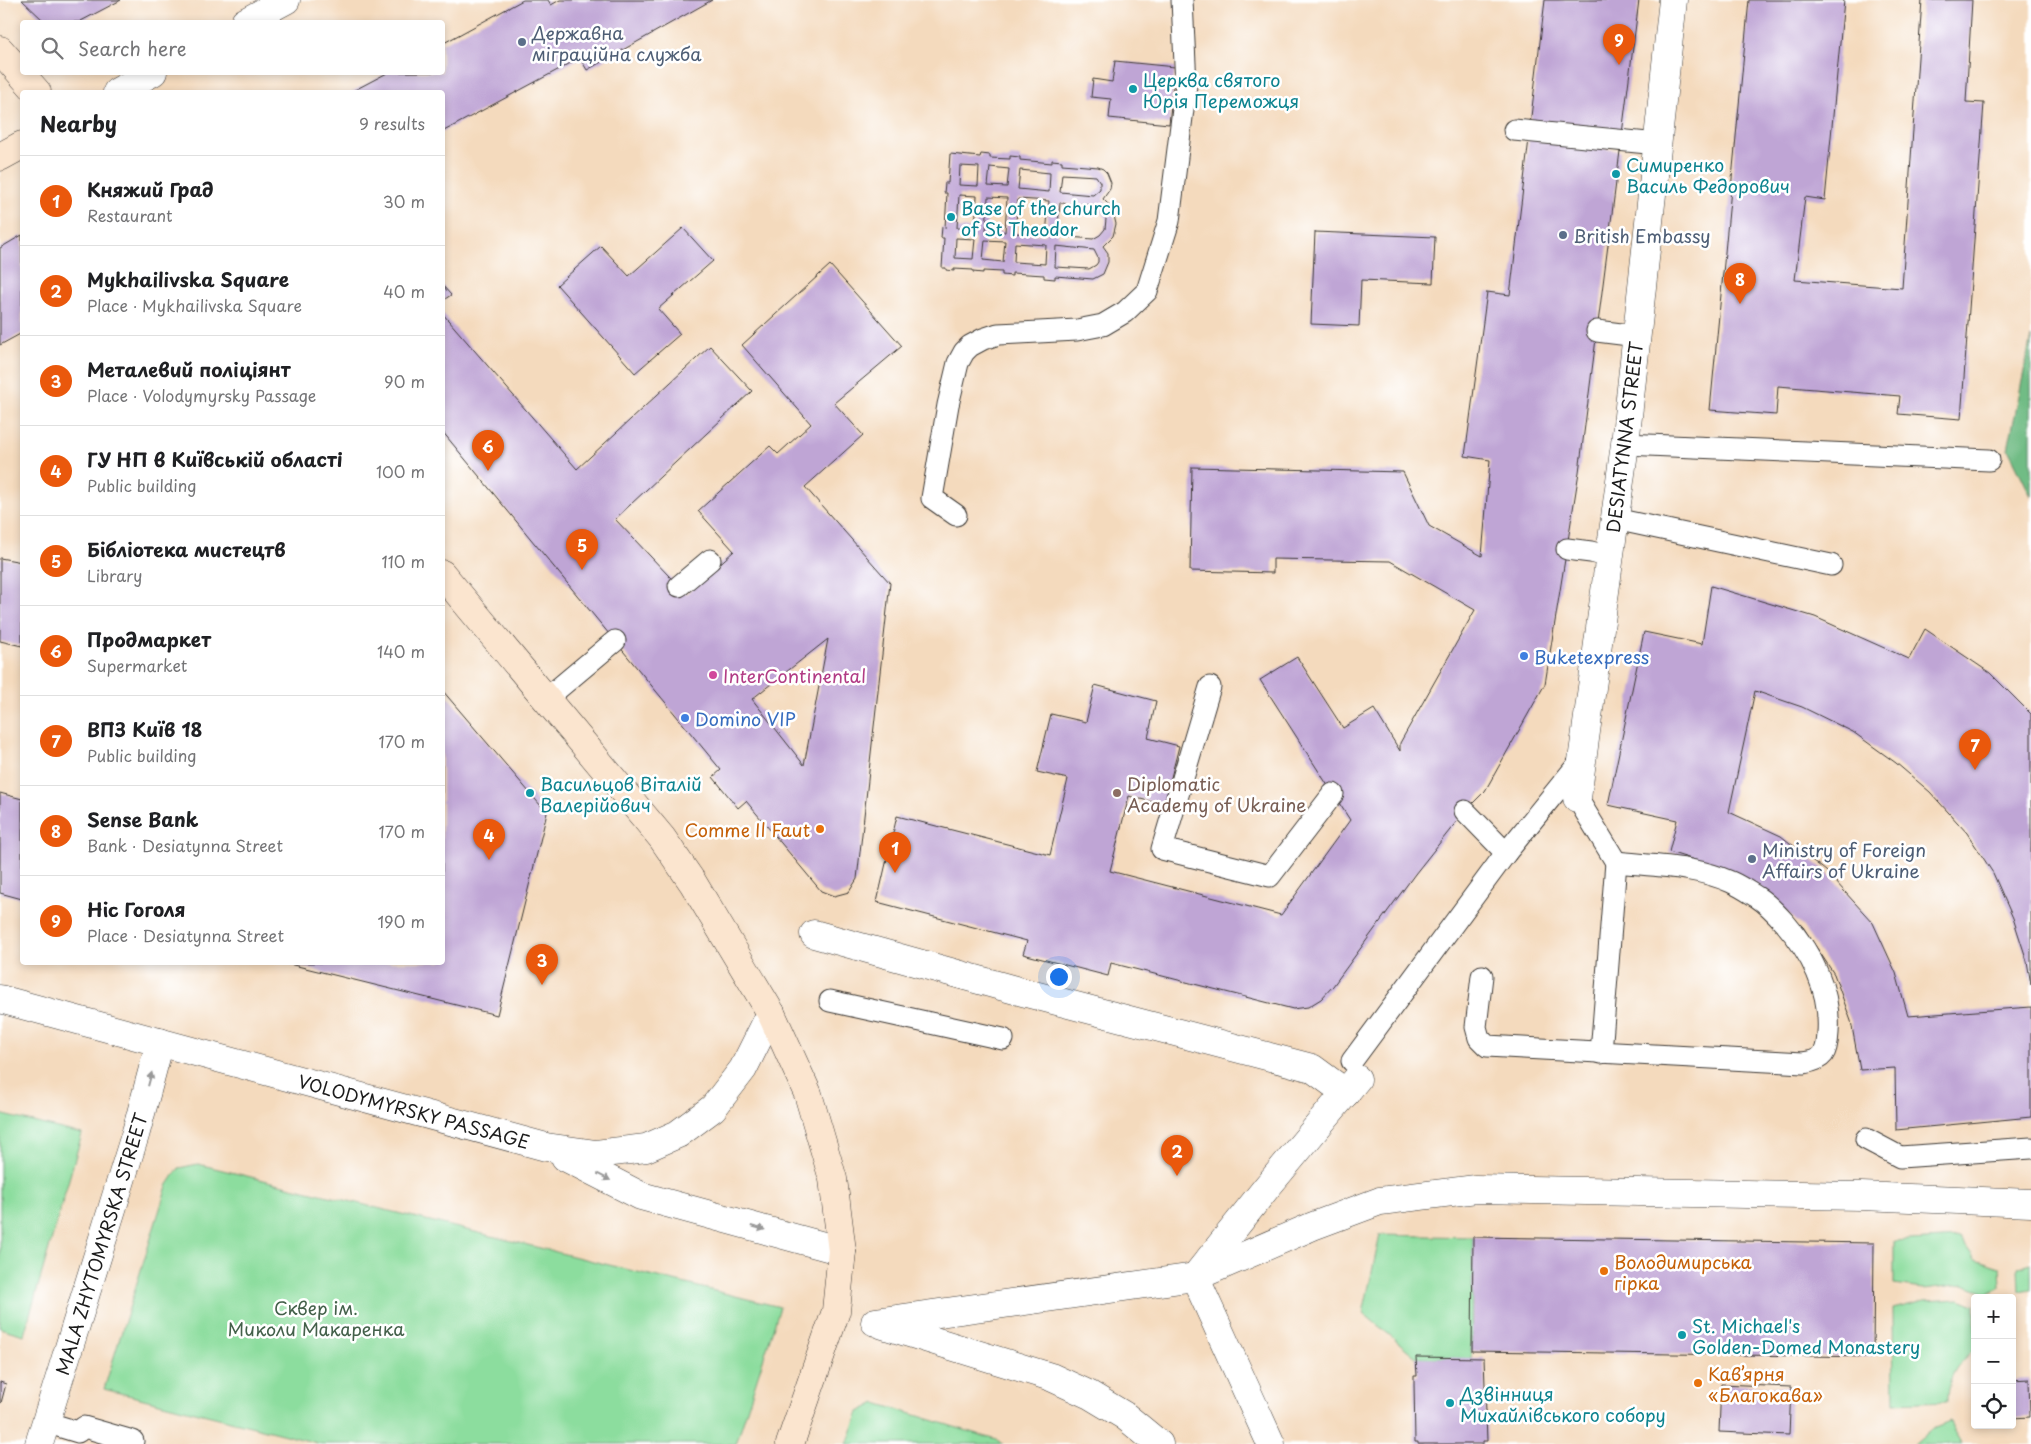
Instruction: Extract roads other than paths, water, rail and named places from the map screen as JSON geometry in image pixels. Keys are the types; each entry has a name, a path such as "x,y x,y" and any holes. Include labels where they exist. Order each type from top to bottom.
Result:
{"main road":[{"path":"0,50 20,73"},
{"path":"22,75 35,90"},
{"path":"0,157 20,146"},
{"path":"445,578 662,838 693,883 771,1013 808,1094 833,1180 842,1251 836,1311 790,1444"}],"street":[{"path":"249,20 286,0"},
{"name":"DESIATYNNA STREET","path":"1577,798 1625,444 1673,0"},
{"path":"121,90 148,75"},
{"path":"814,934 1015,990 1352,1077 1195,1277"},
{"name":"VOLODYMYRSKY PASSAGE","path":"0,999 546,1147 596,1154 646,1148 678,1134 713,1108 743,1069 771,1013"},
{"name":"MALA ZHYTOMYRSKA STREET","path":"42,1433 136,1132 160,1042"},
{"path":"546,1147 641,1196 842,1251"},
{"path":"1159,1444 1125,1416 1090,1395 1051,1377 875,1322 1195,1277 1313,1226 1380,1201 1476,1189 1861,1196 2031,1203"},
{"path":"1195,1277 1271,1444"}],"lane":[{"path":"956,515 932,498 948,405 958,363 964,352 970,346 983,339 998,334 1077,330 1103,325 1125,312 1148,291 1169,221 1186,85 1182,0"},
{"path":"1514,130 1658,144"},
{"path":"1597,331 1637,336"},
{"path":"1625,444 1989,460"},
{"path":"1615,519 1831,565"},
{"path":"1567,549 1591,552 1610,558"},
{"path":"679,586 710,560"},
{"path":"547,698 615,641"},
{"path":"1210,687 1162,849 1270,876 1333,794"},
{"path":"1352,1077 1506,853 1582,758"},
{"name":"DESIATYNNA STREET","path":"1577,798 1616,862"},
{"path":"1465,810 1506,853"},
{"path":"1482,976 1476,1026 1479,1038 1487,1046 1601,1053 1814,1062 1825,1052 1828,1039 1829,1021 1825,994 1816,967 1800,940 1760,899 1731,882 1703,872 1616,862 1601,1053"},
{"path":"830,1001 1003,1039"},
{"path":"1866,1139 1900,1157 2031,1148"},
{"path":"42,1433 78,1432 84,1426 134,1441"}],"place":[{"name":"Державна міграційна служба","path":"522,42"},
{"name":"Ніс Гоголя","path":"1619,65"},
{"name":"Церква святого Юрія Переможця","path":"1133,89"},
{"name":"Симиренко Василь Федорович","path":"1616,174"},
{"name":"Base of the church of St Theodor","path":"951,217"},
{"name":"British Embassy","path":"1563,235"},
{"name":"Sense Bank","path":"1740,304"},
{"name":"Продмаркет","path":"488,471"},
{"name":"Бібліотека мистецтв","path":"582,570"},
{"name":"Buketexpress","path":"1524,656"},
{"name":"InterContinental","path":"713,675"},
{"name":"Domino VIP","path":"685,718"},
{"name":"ВПЗ Київ 18","path":"1975,770"},
{"name":"Васильцов Віталій Валерійович","path":"530,793"},
{"name":"Diplomatic Academy of Ukraine","path":"1117,793"},
{"name":"Comme Il Faut","path":"820,829"},
{"name":"Ministry of Foreign Affairs of Ukraine","path":"1752,859"},
{"name":"ГУ НП в Київській області","path":"489,860"},
{"name":"Княжий Град","path":"895,873"},
{"name":"Металевий поліціянт","path":"542,985"},
{"name":"Mykhailivska Square","path":"1177,1176"},
{"name":"Володимирська гірка","path":"1604,1271"},
{"name":"St. Michael's Golden-Domed Monastery","path":"1682,1335"},
{"name":"Кав’ярня «Благокава»","path":"1698,1383"},
{"name":"Дзвінниця Михайлівського собору","path":"1450,1403"}],"park label":[{"name":"Сквер ім. Миколи Макаренка","path":"316,1317"}]}
